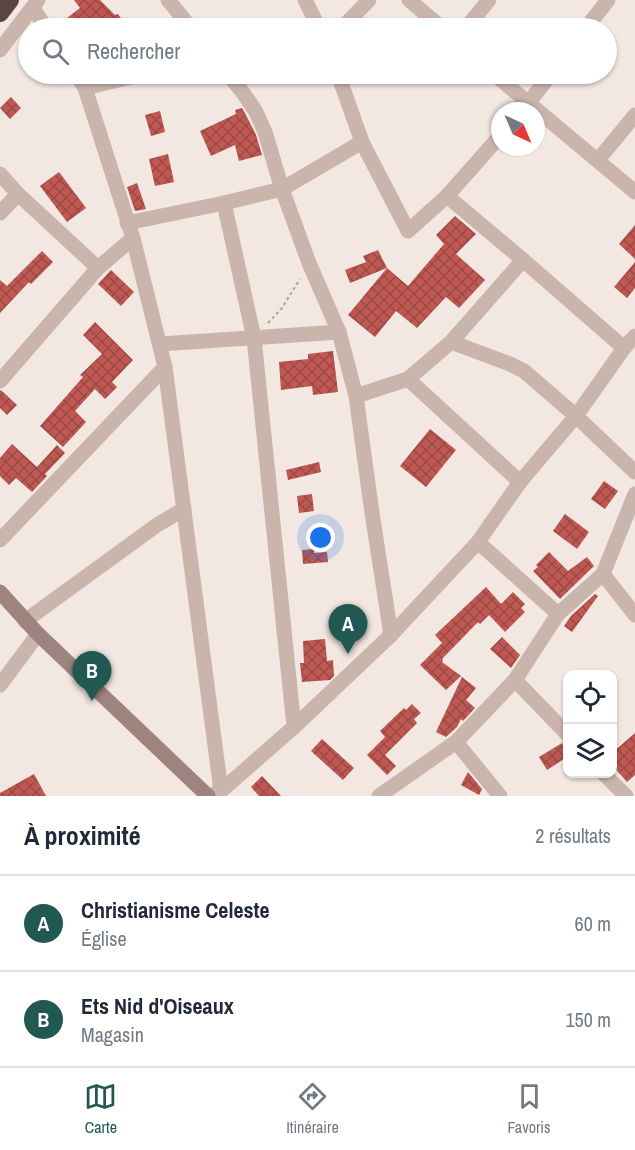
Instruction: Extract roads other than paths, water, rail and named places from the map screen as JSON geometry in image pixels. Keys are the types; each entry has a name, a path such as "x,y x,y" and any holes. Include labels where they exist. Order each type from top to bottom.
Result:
{"highway":[{"path":"0,13 9,0"}],"main road":[{"path":"0,592 38,634 213,794"}],"street":[{"path":"168,0 183,18"},
{"path":"305,0 312,18"},
{"path":"352,18 369,0"},
{"path":"408,0 429,18"},
{"path":"474,18 489,0"},
{"path":"594,18 608,0"},
{"path":"24,18 35,4 41,18"},
{"path":"0,50 18,26"},
{"path":"82,84 132,238 165,367 184,509 213,794"},
{"path":"85,88 102,84"},
{"path":"236,84 256,112 265,132 282,189 309,263 339,332 356,396 391,635"},
{"path":"342,84 363,142 408,231 447,196 491,146"},
{"path":"503,84 520,102"},
{"path":"529,102 543,84"},
{"path":"598,160 635,116"},
{"path":"545,122 598,160 635,192"},
{"path":"127,223 282,189 363,142"},
{"path":"0,174 18,195 98,268"},
{"path":"0,213 18,195"},
{"path":"447,196 624,348"},
{"path":"224,203 254,338 294,727"},
{"path":"0,381 98,268 132,238"},
{"path":"356,396 408,379 451,342 523,260"},
{"path":"160,344 339,332"},
{"path":"213,794 294,727 391,635 478,542 520,482 576,416 635,336"},
{"path":"451,342 524,371 635,472"},
{"path":"0,540 165,367"},
{"path":"408,379 520,482"},
{"path":"379,796 456,742 515,680 558,614 603,574 635,495"},
{"path":"25,621 157,525 184,509"},
{"path":"478,542 558,614"},
{"path":"603,574 635,615"},
{"path":"0,685 38,634"},
{"path":"515,680 563,731"},
{"path":"456,742 500,796"},
{"path":"608,778 626,796"}],"place":[{"name":"Christianisme Celeste","path":"348,654"},
{"name":"Ets Nid d'Oiseaux","path":"92,701"}]}
